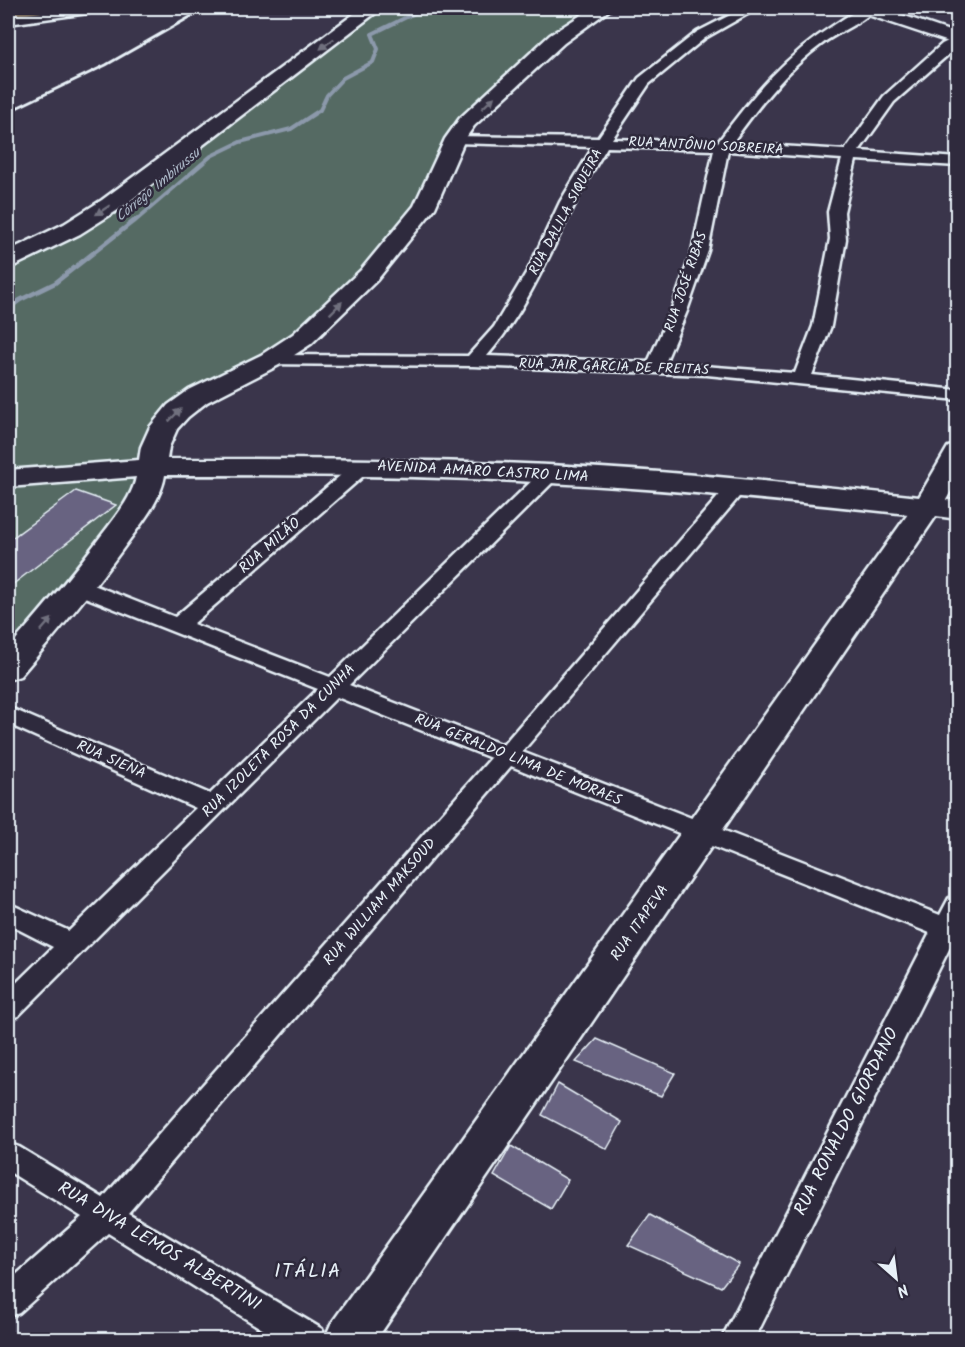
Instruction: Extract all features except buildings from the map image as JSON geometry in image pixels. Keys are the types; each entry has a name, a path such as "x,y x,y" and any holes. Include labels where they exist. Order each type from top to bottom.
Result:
{"main road":[{"path":"8,12 35,8"}],"street":[{"path":"8,19 88,8"},
{"path":"8,260 72,229 110,205 373,8"},
{"path":"8,669 79,587 130,518 149,484 155,447 164,427 178,411 198,396 270,360 302,339 326,317 402,237 424,208 454,139 467,122 539,55 577,24 603,8"},
{"name":"RUA DALILA SIQUEIRA","path":"473,361 501,329 537,268 568,202 603,141 644,81 701,35 752,8"},
{"path":"867,8 957,40"},
{"name":"RUA JOSÉ RIBAS","path":"654,369 679,311 700,250 722,146 752,105 784,70 817,41 867,8"},
{"path":"801,381 822,326 837,240 836,212 850,154 889,99 946,47 957,40"},
{"name":"RUA ANTÔNIO SOBREIRA","path":"454,139 603,141 722,146 957,162"},
{"name":"RUA JAIR GARCIA DE FREITAS","path":"270,360 473,361 707,370 957,395"},
{"name":"RUA ITAPEVA","path":"348,1340 703,833 943,508 957,453"},
{"name":"AVENIDA AMARO CASTRO LIMA","path":"8,478 153,467 362,467 550,474 736,487 943,508"},
{"name":"RUA MILÃO","path":"178,626 362,467"},
{"name":"RUA IZOLETA ROSA DA CUNHA","path":"8,1008 550,474"},
{"name":"RUA WILLIAM MAKSOUD","path":"8,1302 107,1215 507,755 736,487"},
{"name":"RUA GERALDO LIMA DE MORAES","path":"79,587 703,833 954,922"},
{"name":"RUA SIENA","path":"8,715 214,806"},
{"path":"8,913 73,945"},
{"name":"RUA RONALDO GIORDANO","path":"737,1340 954,922"},
{"name":"RUA DIVA LEMOS ALBERTINI","path":"8,1156 310,1340"}],"green space":[{"path":"372,8 600,8 578,22 469,119 425,204 305,334 201,391 151,461 8,472 8,257 75,225"},
{"path":"149,471 75,587 8,665 8,481"}],"waterway":[{"name":"Córrego Imbirussu","path":"134,222 211,156 240,142 291,129 320,110 327,95 343,78 373,62 378,49 372,34 425,8"},
{"name":"Córrego Imbirussu","path":"8,309 20,300 55,283 135,220"}],"railway":[{"path":"8,112 106,65 206,8"}],"district":[{"name":"ITÁLIA","path":"308,1272"}]}
